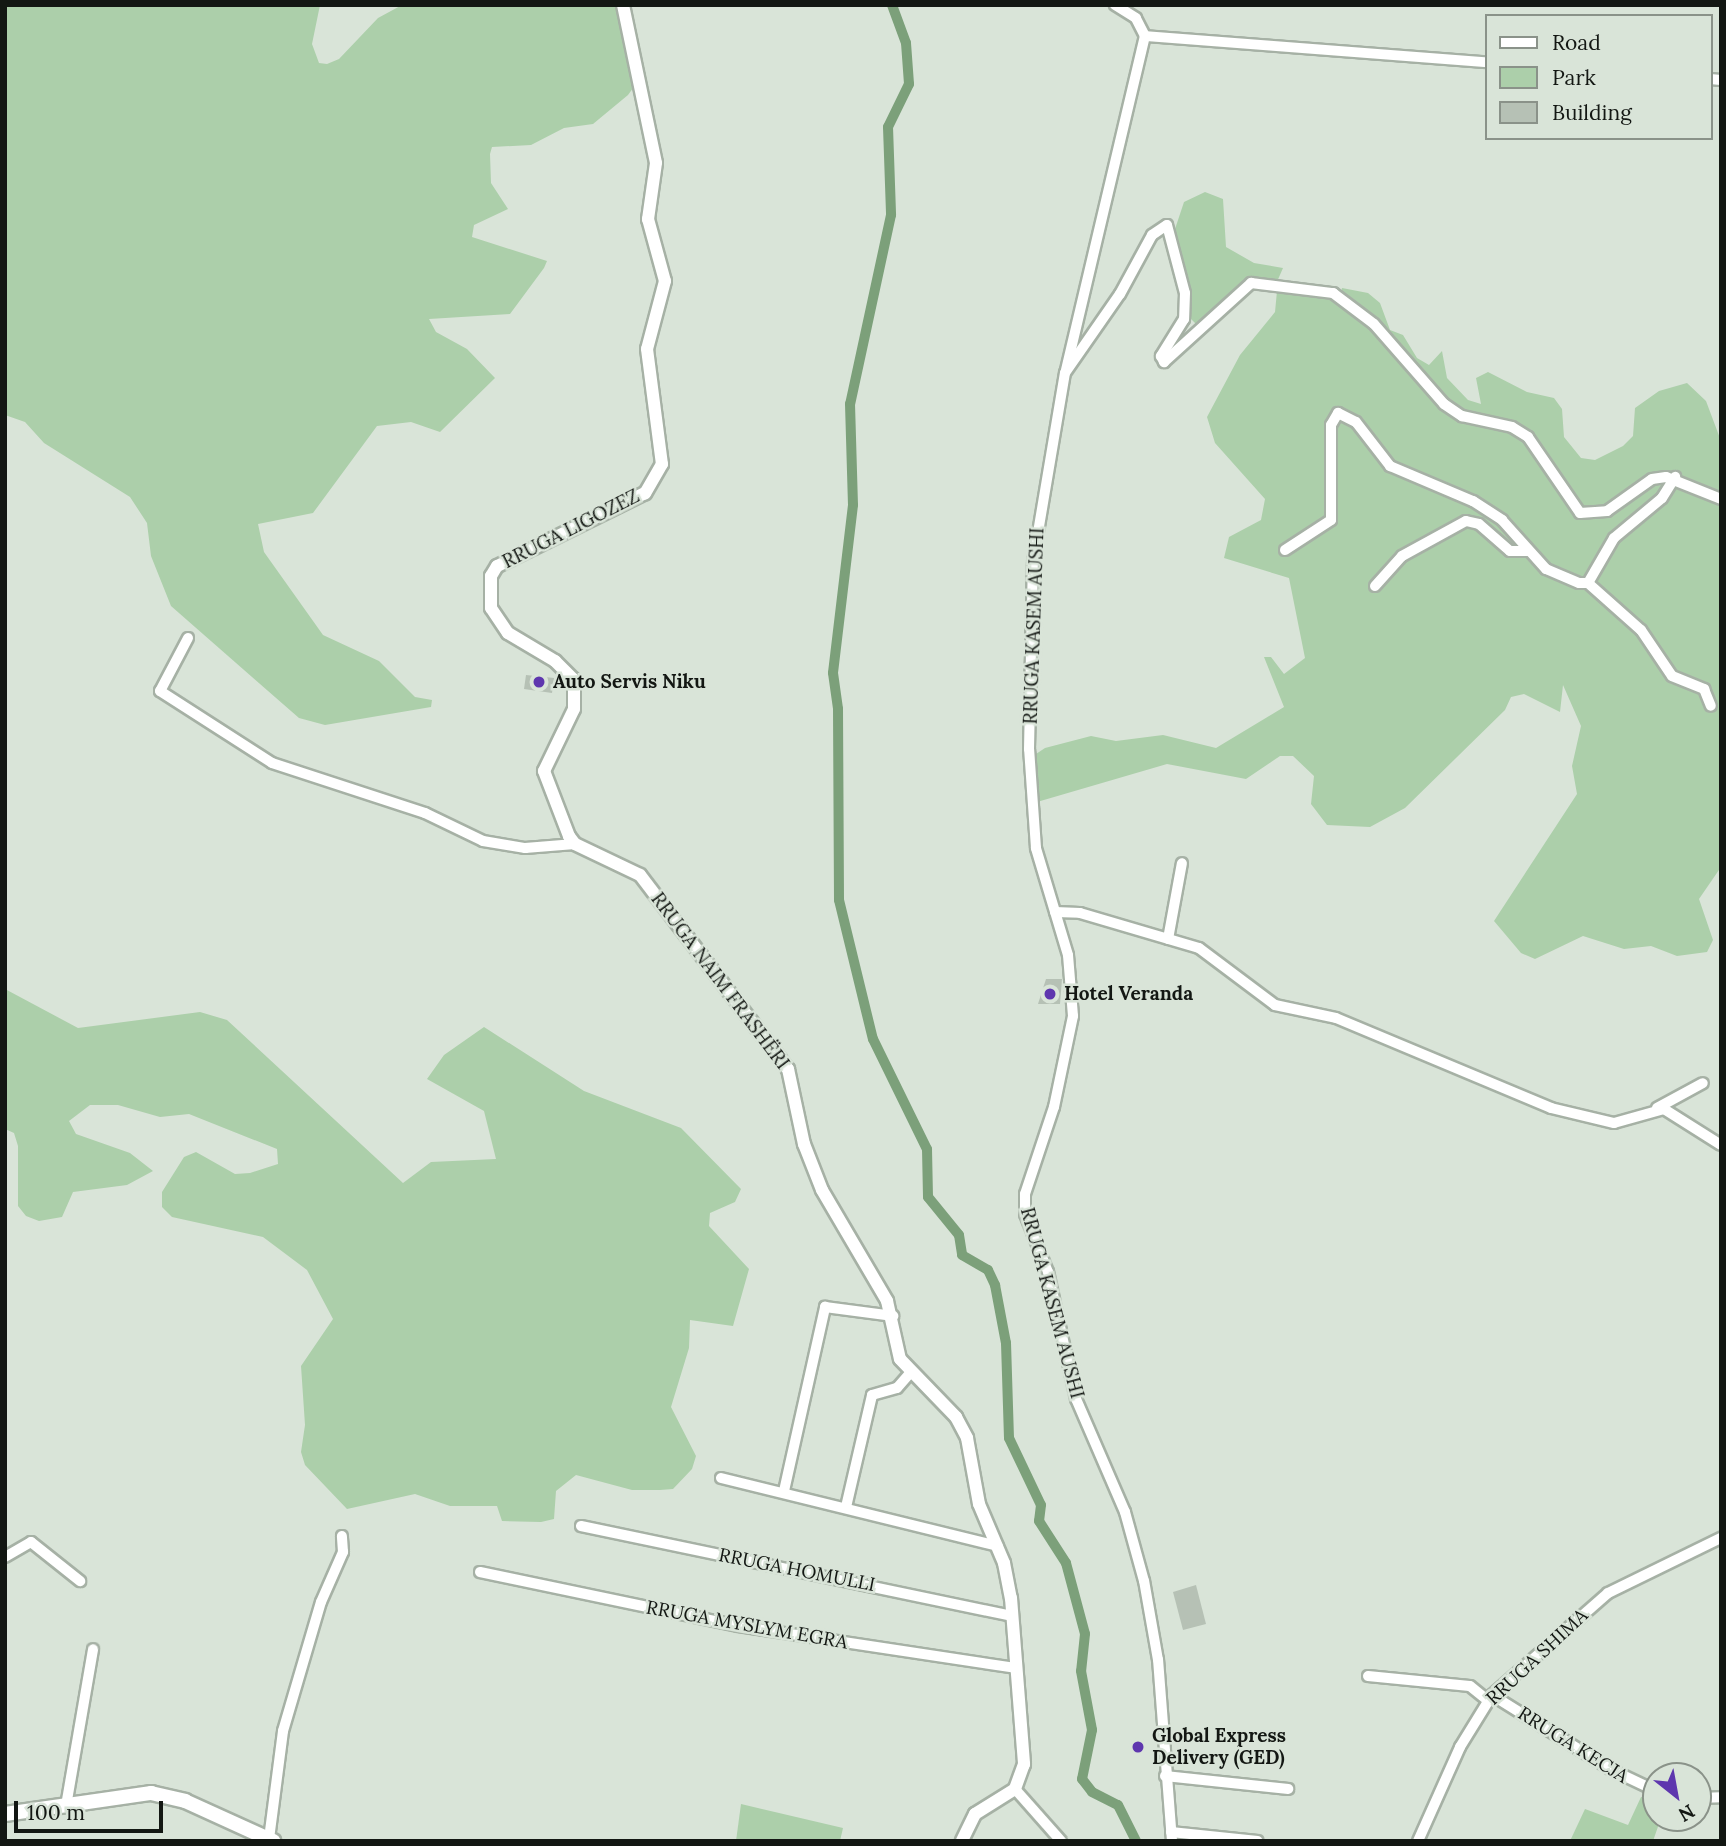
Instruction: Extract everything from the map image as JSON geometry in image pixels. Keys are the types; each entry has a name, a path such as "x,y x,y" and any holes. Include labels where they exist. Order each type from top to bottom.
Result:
{"main road":[{"path":"5,1814 127,1795 169,1795 271,1840"}],"street":[{"name":"RRUGA LIGOZEZ","path":"575,845 544,771 574,709 574,680 555,661 500,625 490,588 493,570 504,560 645,493 662,464 647,349 664,281 648,219 656,163 623,5"},
{"path":"1065,373 1145,36 1136,18 1115,5"},
{"path":"1145,36 1484,62"},
{"name":"RRUGA KASEM AUSHI","path":"1172,1836 1165,1776 1158,1660 1144,1581 1125,1512 1076,1399 1048,1272 1025,1214 1025,1195 1054,1107 1073,1016 1068,955 1037,848 1032,808 1030,646 1041,499 1065,373 1162,225 1170,229 1185,293 1184,319 1161,356 1164,362 1251,284 1272,282 1333,293 1374,324 1444,404 1462,416 1512,427 1528,437 1580,513 1607,511 1652,479 1675,477"},
{"path":"1285,551 1331,520 1331,425 1338,412 1356,422 1390,466 1473,501 1502,520 1546,569 1588,583 1641,630 1672,676 1704,689 1711,706"},
{"path":"1588,583 1614,538 1662,498 1675,477 1721,499"},
{"path":"1375,586 1402,556 1466,521 1479,524 1510,551 1528,551"},
{"name":"RRUGA NAIM FRASHËRI","path":"188,638 160,691 272,763 425,813 483,841 525,848 575,845 640,875 788,1069 804,1144 822,1189 892,1316 897,1350 909,1374 963,1429 982,1515 998,1546 1012,1616 1024,1764 1015,1789"},
{"path":"1168,939 1182,863"},
{"path":"1055,912 1080,913 1199,948 1275,1005 1336,1018 1551,1108 1614,1123 1654,1110 1703,1083"},
{"path":"1654,1110 1672,1113 1721,1145"},
{"path":"784,1491 825,1307 892,1316"},
{"path":"846,1507 872,1395 897,1388 909,1374"},
{"path":"721,1478 784,1491 998,1546"},
{"name":"RRUGA HOMULLI","path":"581,1526 1012,1616"},
{"path":"271,1840 282,1731 321,1602 343,1552 342,1536"},
{"name":"RRUGA SHIMA","path":"1418,1841 1490,1698 1608,1593 1658,1564 1721,1538"},
{"path":"5,1558 30,1542 80,1581"},
{"name":"RRUGA MYSLYM EGRA","path":"480,1572 738,1626 1017,1668"},
{"path":"66,1806 93,1649"},
{"name":"RRUGA KECJA","path":"1368,1676 1470,1686 1612,1770 1642,1784"},
{"path":"1165,1776 1288,1789"},
{"path":"962,1841 975,1814 1015,1789 1061,1841"},
{"path":"1172,1836 1258,1841"}],"green space":[{"path":"5,5 320,5 312,44 319,63 327,64 339,59 378,18 402,5 617,5 636,84 628,95 593,124 564,128 531,145 492,147 490,154 491,183 508,209 474,225 472,237 547,261 544,268 510,314 429,319 436,332 467,349 495,378 440,432 411,422 377,426 313,513 258,524 264,552 323,635 379,661 415,697 432,700 431,707 325,725 299,718 171,606 151,556 147,523 130,497 44,443 25,422 5,415"},
{"path":"1205,192 1223,199 1226,247 1254,263 1283,268 1276,284 1247,282 1236,288 1197,325 1189,317 1191,292 1175,229 1184,202"},
{"path":"1342,288 1368,293 1380,303 1390,330 1403,335 1417,358 1429,365 1442,351 1447,378 1468,400 1481,404 1476,378 1488,372 1527,392 1554,398 1562,409 1564,437 1581,458 1595,460 1623,446 1633,436 1635,408 1659,391 1687,383 1706,401 1721,441 1721,867 1699,899 1713,940 1707,952 1677,956 1651,946 1624,949 1583,936 1535,959 1521,953 1494,921 1577,794 1572,766 1581,726 1563,685 1560,712 1524,694 1511,697 1505,710 1405,808 1370,827 1327,825 1311,804 1314,776 1293,756 1280,756 1246,779 1167,764 1037,802 1036,754 1045,748 1091,736 1116,741 1163,735 1216,748 1284,707 1264,657 1271,657 1284,674 1305,658 1289,578 1224,558 1229,537 1261,520 1265,499 1215,443 1207,417 1240,355 1275,312 1277,291 1314,293 1339,302"},
{"path":"5,989 78,1028 200,1012 227,1020 403,1183 431,1162 496,1159 484,1111 427,1079 444,1055 484,1027 584,1091 681,1128 741,1189 735,1202 710,1213 709,1226 749,1269 733,1326 690,1320 689,1348 671,1407 696,1456 692,1469 673,1489 660,1490 632,1490 576,1475 556,1491 554,1519 541,1522 502,1521 497,1506 450,1506 415,1494 347,1509 305,1465 301,1452 305,1425 301,1366 333,1319 307,1270 263,1237 172,1217 162,1207 162,1192 184,1157 196,1152 235,1174 250,1173 278,1164 277,1149 189,1114 160,1117 118,1105 90,1105 69,1121 76,1134 130,1153 153,1171 127,1185 73,1192 62,1217 39,1221 26,1216 18,1206 18,1146 14,1133 5,1129"},
{"path":"1642,1797 1642,1832 1656,1832 1653,1841 1570,1841 1585,1809 1628,1825"},
{"path":"741,1804 843,1828 840,1841 736,1841"}],"building":[{"name":"Auto Servis Niku","path":"526,675 554,678 552,693 524,689"},
{"name":"Hotel Veranda","path":"1046,979 1062,979 1060,1004 1038,1004"},
{"path":"1196,1585 1206,1624 1183,1630 1173,1592"}],"waterway":[{"path":"892,5 906,43 909,84 888,127 891,215 850,404 853,505 833,673 838,709 839,900 873,1039 927,1149 928,1197 959,1235 962,1255 988,1270 995,1285 1006,1343 1009,1438 1041,1505 1039,1521 1066,1563 1085,1634 1081,1671 1092,1730 1082,1779 1092,1792 1118,1805 1136,1841"}],"place":[{"name":"Auto Servis Niku","path":"539,682"},
{"name":"Hotel Veranda","path":"1050,994"},
{"name":"Global Express Delivery (GED)","path":"1138,1747"}]}
